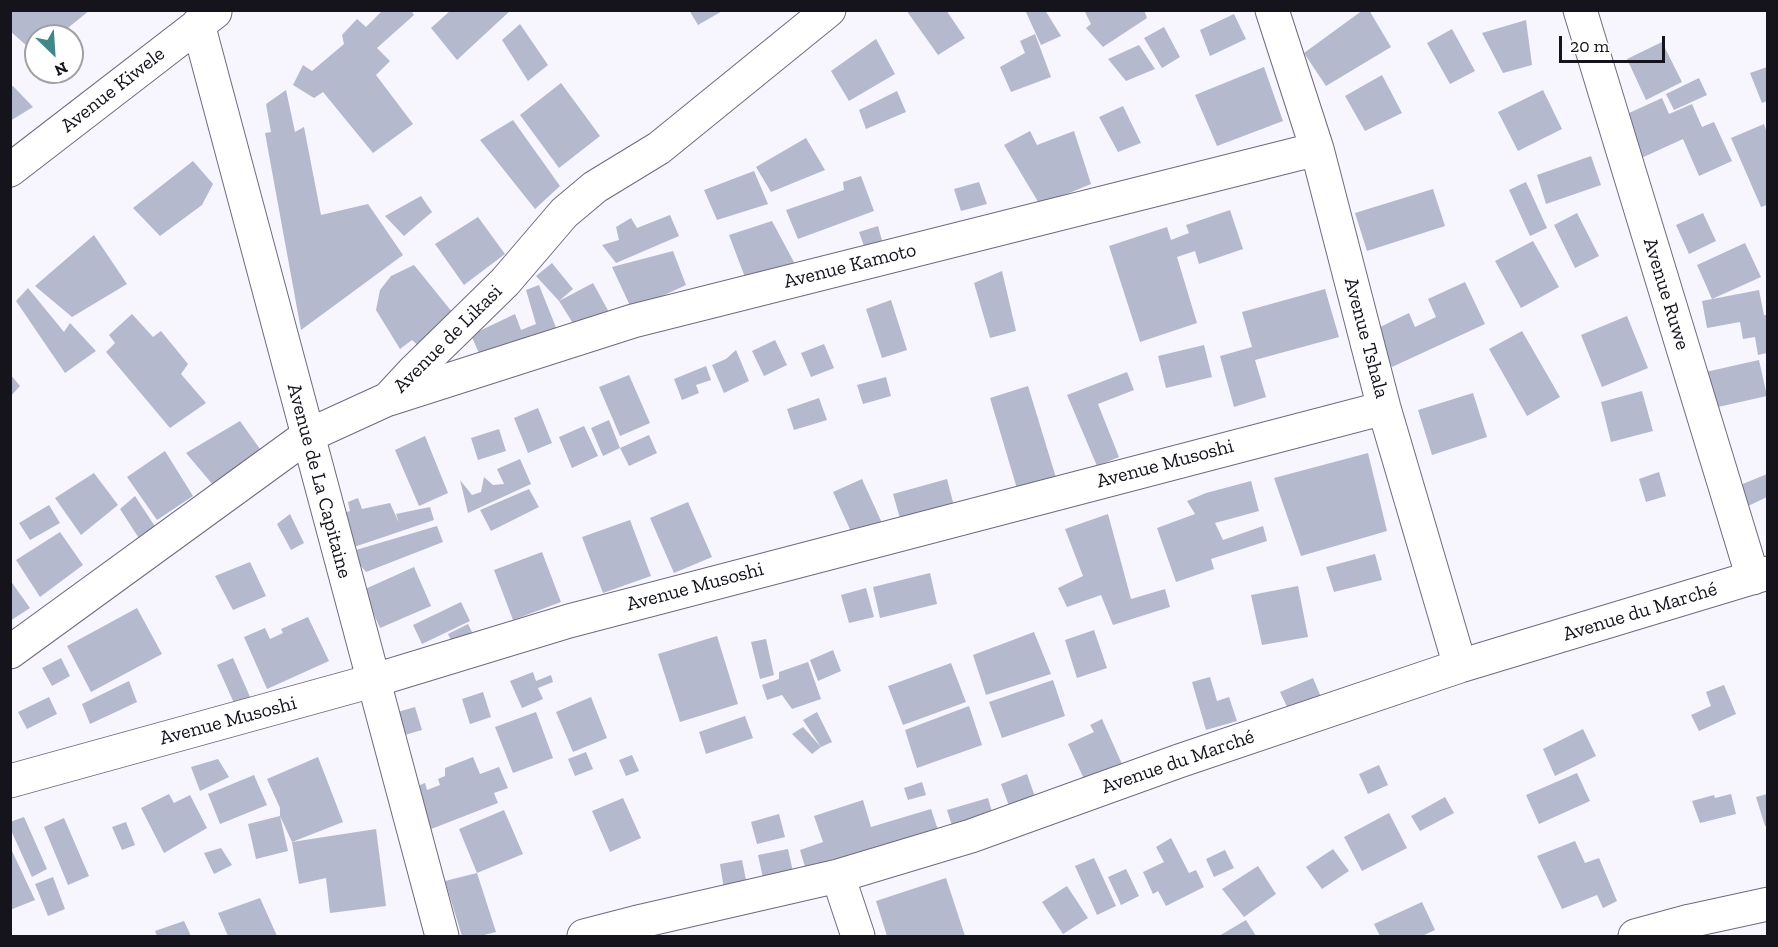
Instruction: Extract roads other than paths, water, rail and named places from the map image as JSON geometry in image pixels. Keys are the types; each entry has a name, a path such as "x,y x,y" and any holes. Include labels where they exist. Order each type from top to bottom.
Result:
{"street":[{"name":"Avenue de Likasi","path":"10,652 307,436 388,399 414,370 505,282 564,213 595,187 659,148 829,10"},
{"name":"Avenue Tshala","path":"1272,10 1317,149 1384,408 1460,666"},
{"name":"Avenue Ruwe","path":"1580,10 1760,575"},
{"name":"Avenue Kiwele","path":"10,170 207,17"},
{"name":"Avenue de La Capitaine","path":"207,17 307,436 442,936"},
{"name":"Avenue Kamoto","path":"388,399 633,321 1317,149"},
{"name":"Avenue Musoshi","path":"10,781 372,681 580,618 1384,408"},
{"name":"Avenue du Marché","path":"584,936 838,876 971,836 1179,761 1460,666 1760,575"},
{"path":"838,876 858,936"},
{"path":"1635,936 1767,904"}]}
